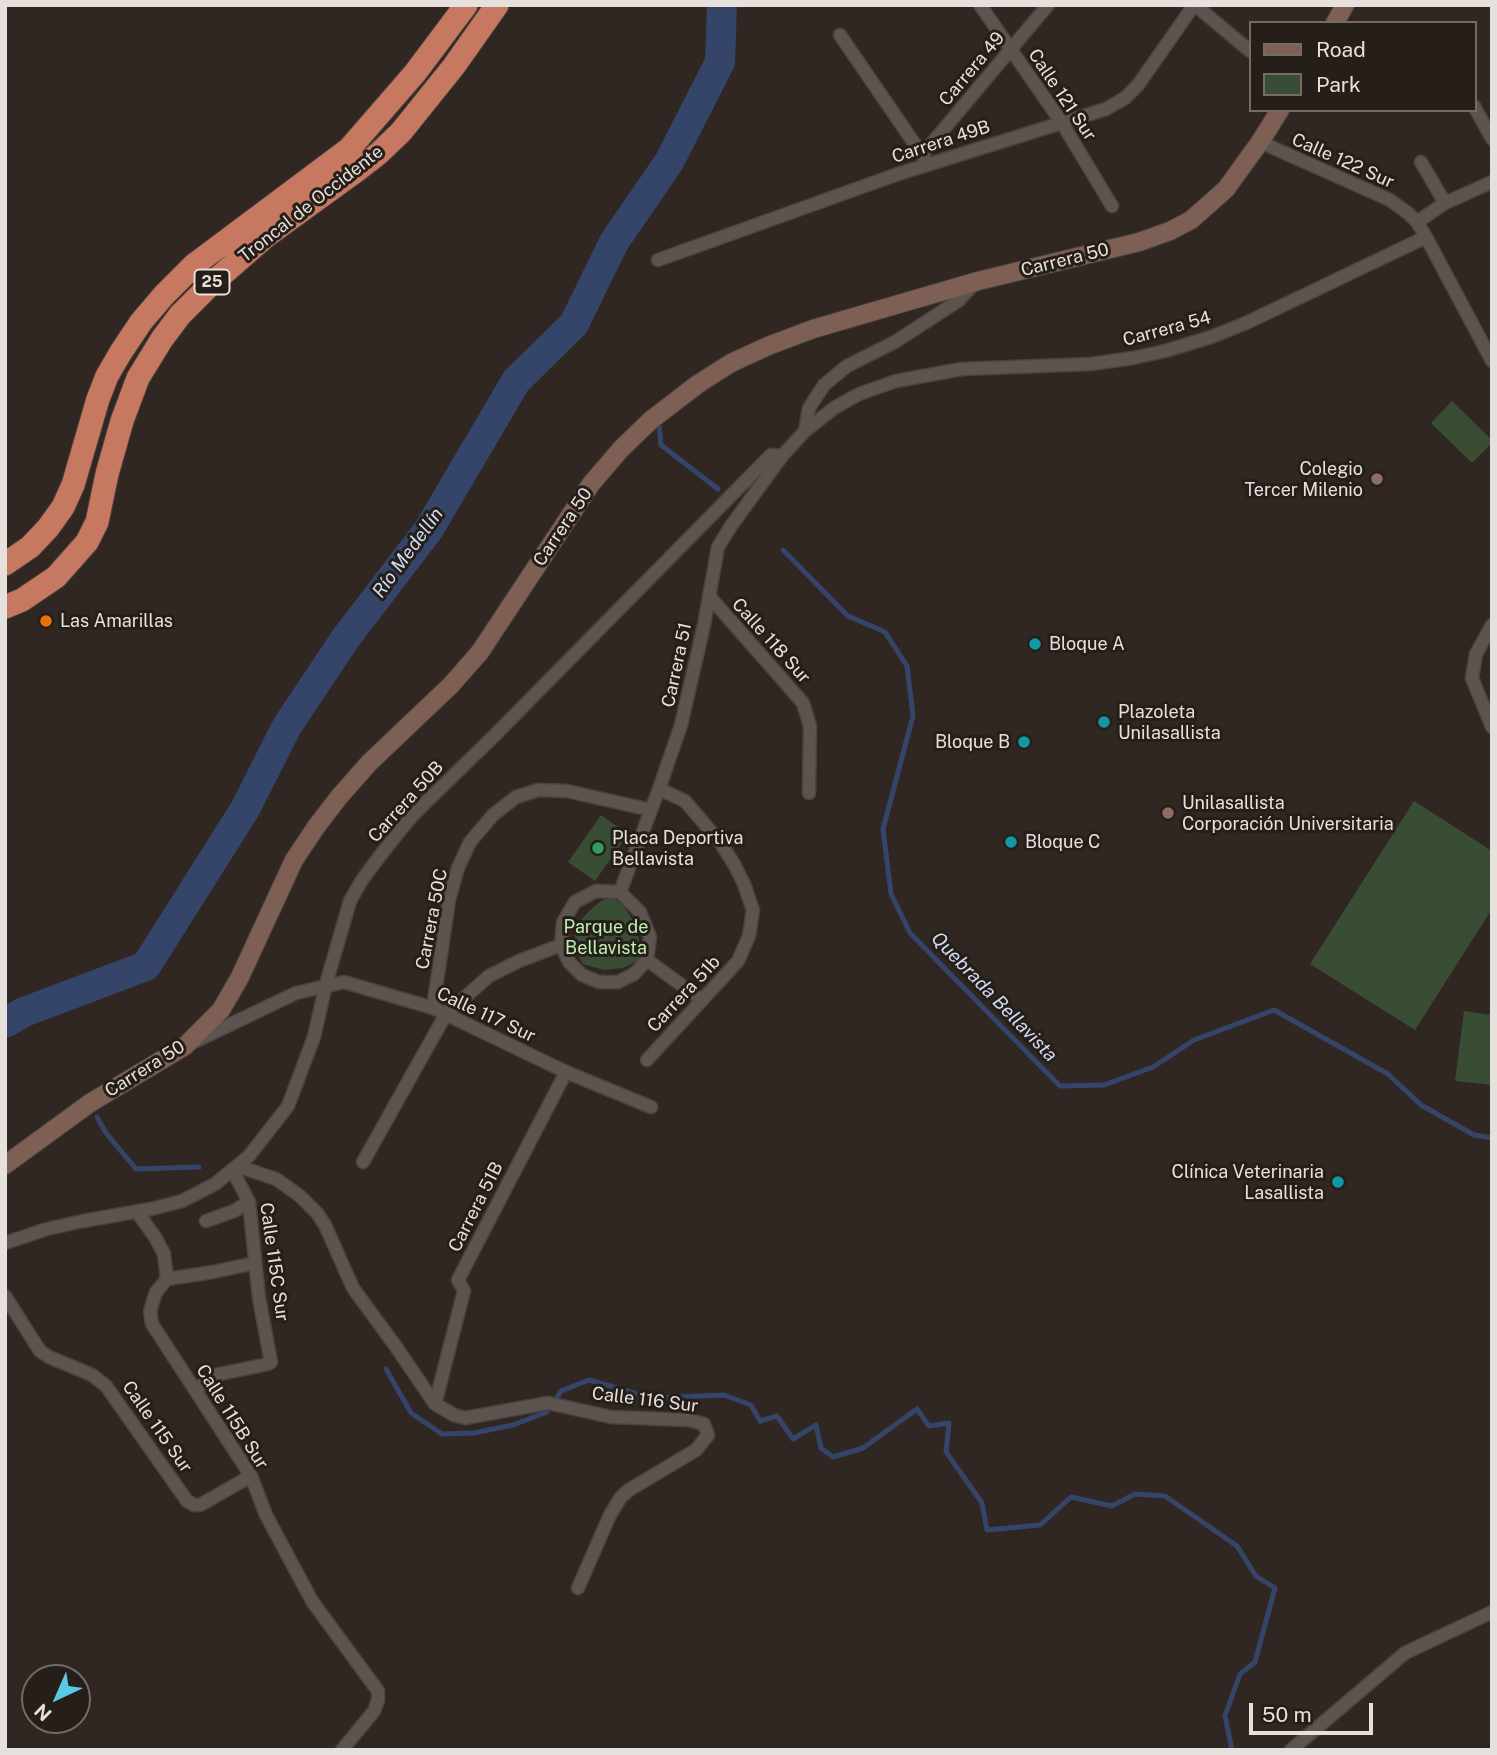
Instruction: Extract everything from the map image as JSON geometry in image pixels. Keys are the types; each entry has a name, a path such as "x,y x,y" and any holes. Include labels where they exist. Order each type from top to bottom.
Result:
{"highway":[{"name":"Troncal de Occidente","path":"5,564 30,547 63,508 73,485 107,376 141,322 194,265 349,149 415,74 466,5"},
{"name":"Troncal de Occidente","path":"5,607 22,600 56,577 87,542 97,522 122,421 138,378 174,323 210,285 265,237 378,154 401,132 454,66 497,5"}],"main road":[{"path":"1336,21 1345,5"},
{"name":"Carrera 50","path":"5,1165 90,1103 185,1046 221,1010 240,977 294,860 316,827 369,763 451,685 480,652 591,484 651,420 731,363 813,329 978,281 1139,242 1170,231 1191,220 1226,189 1279,112"}],"street":[{"name":"Calle 121 Sur","path":"980,5 1062,122 1112,206"},
{"name":"Carrera 49","path":"926,160 1048,5"},
{"path":"1195,5 1248,49"},
{"name":"Carrera 49B","path":"658,260 898,174 926,160 1106,109 1125,98 1138,85 1195,5"},
{"path":"840,35 926,160"},
{"path":"1476,110 1492,139"},
{"name":"Calle 122 Sur","path":"1260,142 1390,200 1409,214 1426,237 1492,362"},
{"path":"1421,162 1446,204"},
{"path":"1417,222 1446,204 1492,182"},
{"name":"Carrera 54","path":"896,381 962,369 1091,364 1165,351 1246,323 1426,237"},
{"path":"805,431 809,408 824,385 846,366 895,342 958,301 978,281"},
{"name":"Carrera 50B","path":"5,1242 47,1229 182,1201 215,1184 235,1168 261,1141 288,1106 314,1037 350,901 362,880 406,823 771,455 782,456 805,431 834,408 859,394 896,381"},
{"name":"Carrera 51","path":"620,892 681,725 718,547 782,456"},
{"name":"Calle 118 Sur","path":"709,596 803,703 810,726 809,793"},
{"path":"1492,625 1476,654 1472,678 1492,727"},
{"name":"Carrera 51b","path":"647,1060 738,961 749,936 752,910 744,884 720,842 685,801 659,789"},
{"name":"Carrera 50C","path":"433,1008 449,900 458,868 470,842 493,815 516,797 538,790 567,791 651,810"},
{"path":"596,891 620,892 640,912 650,937 647,960 634,974 618,982 599,982 582,975 569,962 561,946 563,922 575,902 596,891"},
{"path":"363,1162 446,1014 489,976 519,961 561,946"},
{"path":"647,960 702,1000"},
{"name":"Calle 117 Sur","path":"185,1046 296,993 344,982 433,1008 566,1072 652,1107"},
{"name":"Carrera 51B","path":"435,1404 464,1291 458,1280 566,1072"},
{"path":"235,1168 276,1179 300,1196 317,1213 353,1288 435,1404"},
{"name":"Calle 115C Sur","path":"195,1390 215,1375 271,1362 259,1298 249,1202 235,1168"},
{"path":"206,1221 249,1202"},
{"path":"137,1212 164,1254 167,1279 255,1263"},
{"name":"Calle 115B Sur","path":"167,1279 156,1292 150,1311 152,1324 251,1476 266,1515 312,1601 378,1691 374,1711 342,1750"},
{"name":"Calle 115 Sur","path":"5,1296 40,1351 92,1375 106,1386 187,1501 200,1505 251,1476"},
{"name":"Calle 116 Sur","path":"435,1404 465,1418 548,1403 611,1417 689,1420 704,1424 709,1435 696,1450 621,1497 610,1515 578,1588"},
{"path":"1291,1750 1405,1653 1492,1612"}],"green space":[{"path":"1452,401 1492,440 1472,463 1431,423"},
{"path":"1414,801 1492,851 1492,909 1415,1030 1310,964"},
{"name":"Placa Deportiva Bellavista","path":"601,815 628,834 595,881 568,862"},
{"name":"Parque de Bellavista","path":"609,897 623,905 632,919 641,952 640,958 623,968 604,970 583,964 575,949 574,939 579,922 591,909"},
{"path":"1464,1011 1492,1015 1492,1085 1455,1081"}],"waterway":[{"name":"Río Medellín","path":"5,1023 24,1012 146,966 245,809 287,726 345,639 429,529 516,381 574,324 614,242 669,162 720,62 722,5"},
{"name":"Quebrada Bellavista","path":"659,424 661,445 718,489"},
{"name":"Quebrada Bellavista","path":"783,550 848,616 885,632 907,666 913,716 883,829 891,894 910,933 1060,1086 1104,1085 1153,1067 1194,1040 1274,1010 1388,1074 1421,1105 1474,1135 1492,1138"},
{"path":"97,1117 106,1133 136,1169 199,1167"},
{"path":"386,1369 411,1413 442,1434 474,1433 513,1425 547,1412"},
{"path":"555,1401 561,1391 589,1380 651,1398 724,1395 751,1405 760,1421 777,1416 793,1439 816,1425 821,1448 833,1457 863,1448 917,1409 929,1426 949,1423 946,1452 982,1503 987,1530 1040,1525 1071,1497 1112,1506 1135,1494 1165,1496 1237,1546 1256,1576 1275,1588 1255,1662 1240,1674 1225,1716 1232,1750"}],"place":[{"name":"Colegio Tercer Milenio","path":"1377,479"},
{"name":"Las Amarillas","path":"46,621"},
{"name":"Bloque A","path":"1035,644"},
{"name":"Plazoleta Unilasallista","path":"1104,722"},
{"name":"Bloque B","path":"1024,742"},
{"name":"Unilasallista Corporación Universitaria","path":"1168,813"},
{"name":"Bloque C","path":"1011,842"},
{"name":"Placa Deportiva Bellavista","path":"598,848"},
{"name":"Clínica Veterinaria Lasallista","path":"1338,1182"}]}
